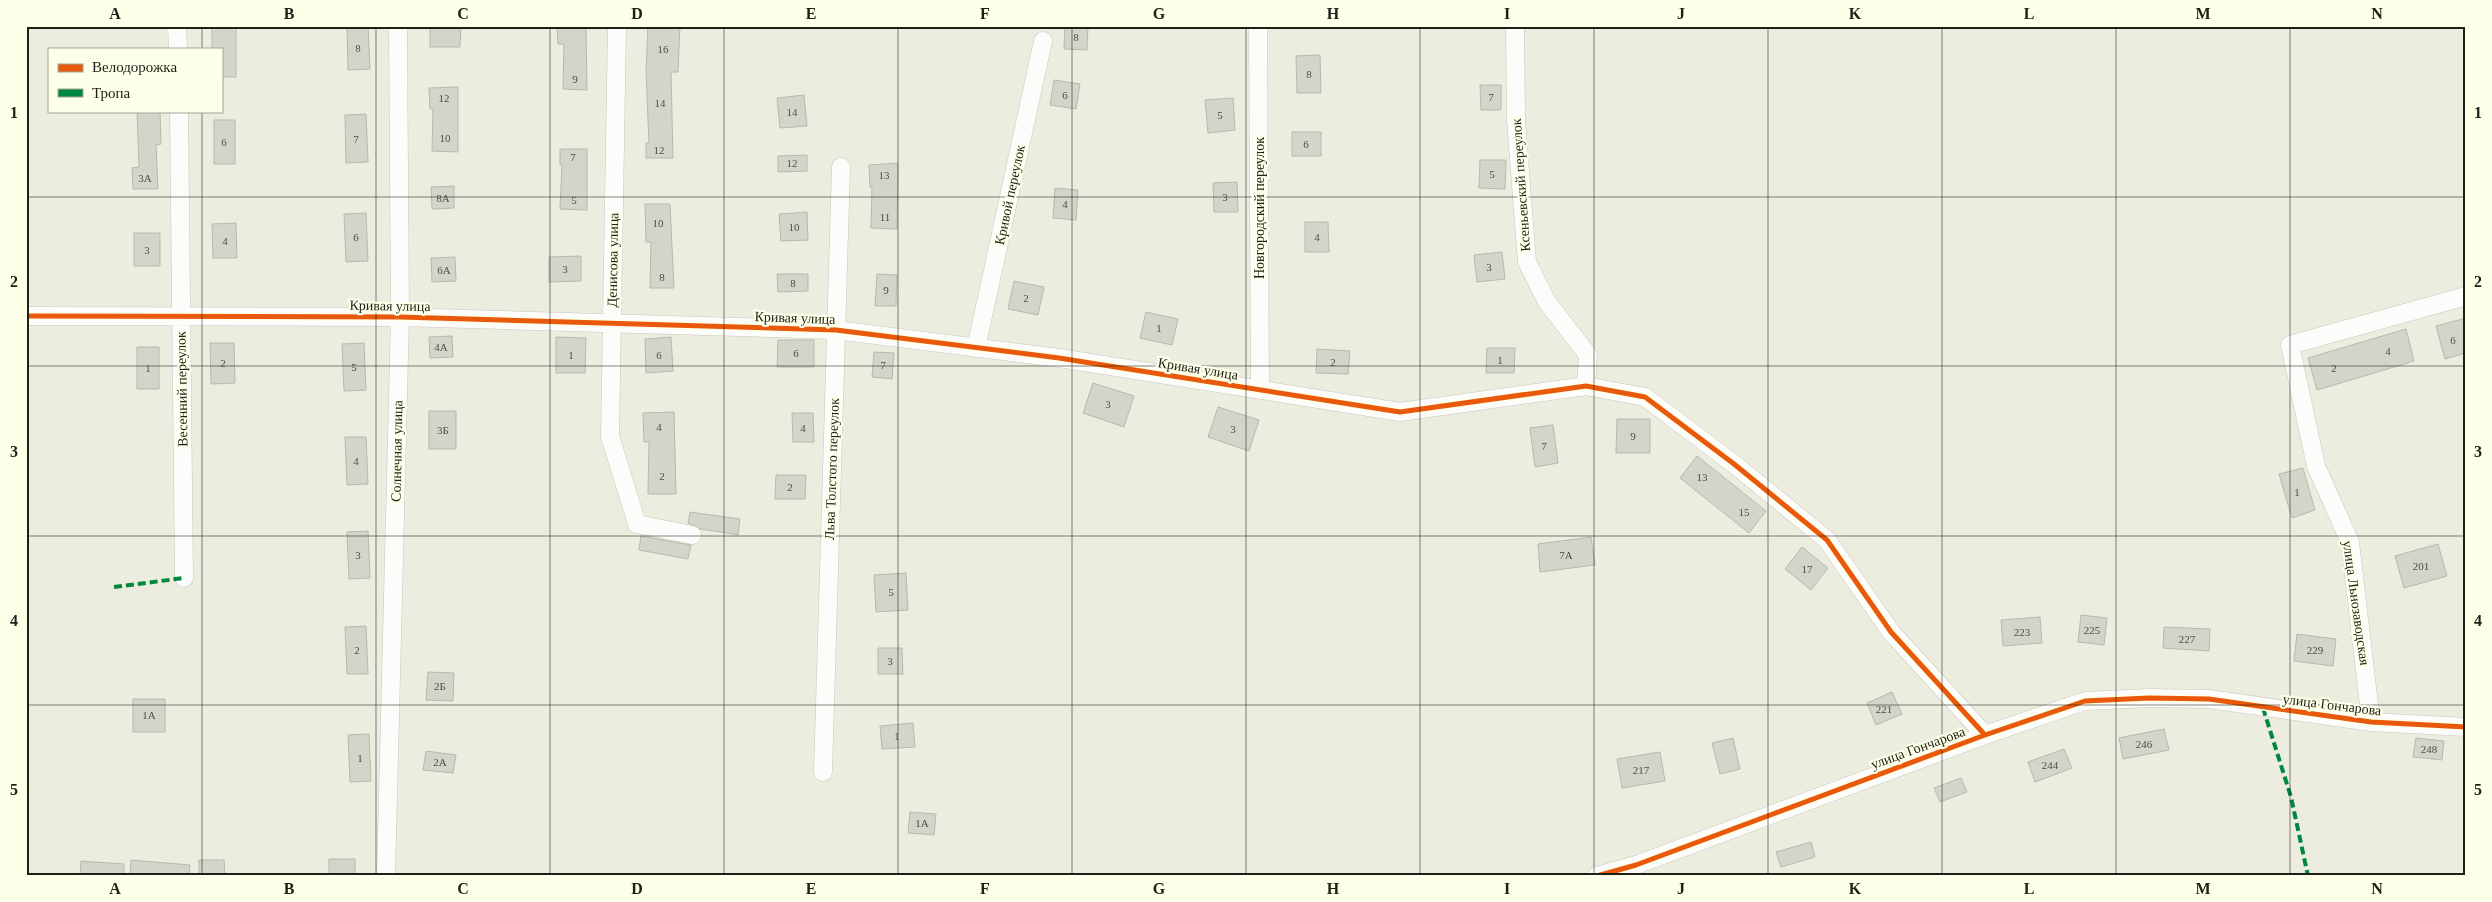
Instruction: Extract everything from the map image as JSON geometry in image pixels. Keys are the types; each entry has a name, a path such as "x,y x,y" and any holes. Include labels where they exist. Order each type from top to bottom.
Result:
{"street":[{"path":"178,26 178,48"},
{"name":"Солнечная улица","path":"386,876 400,317 398,26"},
{"name":"Денисова улица","path":"617,26 610,436 637,524 692,535"},
{"name":"Новгородский переулок","path":"1258,26 1260,390"},
{"name":"Ксеньевский переулок","path":"1515,26 1516,120 1527,262 1547,302 1588,355 1586,386"},
{"name":"Кривой переулок","path":"976,348 1043,41"},
{"name":"Весенний переулок","path":"179,112 184,578"},
{"name":"Льва Толстого переулок","path":"823,772 841,167"},
{"name":"улица Льнозаводская","path":"2371,722 2350,542 2316,466 2290,345 2466,296"},
{"name":"Кривая улица","path":"26,316 400,317 836,330 1059,358 1400,412 1586,386 1645,397 1734,464 1827,540 1891,632 1986,735"},
{"name":"улица Гончарова","path":"1597,876 1636,865 1986,735 2085,701 2149,698 2209,699 2371,722 2466,727"}],"building":[{"path":"212,26 236,26 236,77 222,77 222,48 212,48"},
{"path":"347,26 368,26 370,69 348,70"},
{"path":"430,26 461,26 460,47 430,47"},
{"path":"557,26 586,26 587,90 563,89 564,44 558,44"},
{"path":"648,26 680,26 678,72 671,72 673,158 646,158 646,143 649,143 646,71"},
{"path":"1065,26 1088,26 1087,50 1064,49"},
{"path":"1320,55 1321,93 1297,93 1296,56"},
{"path":"1054,80 1080,84 1076,109 1050,105"},
{"path":"1480,85 1501,85 1501,110 1481,110"},
{"path":"458,87 458,152 432,151 433,109 430,109 429,88"},
{"path":"804,95 807,126 780,128 777,98"},
{"path":"1233,98 1235,130 1208,133 1205,100"},
{"path":"137,112 160,112 161,144 156,145 158,189 133,189 132,168 139,167"},
{"path":"366,114 368,162 346,163 345,115"},
{"path":"214,120 235,120 235,164 214,164"},
{"path":"1292,132 1321,132 1321,156 1292,156"},
{"path":"560,149 587,149 587,210 560,209 562,165 560,165"},
{"path":"807,155 807,171 778,172 778,156"},
{"path":"1480,160 1506,160 1505,189 1479,188"},
{"path":"898,163 897,229 871,228 872,187 870,187 869,165"},
{"path":"1237,182 1238,212 1214,212 1213,183"},
{"path":"454,186 454,208 432,209 431,187"},
{"path":"1055,188 1078,190 1076,220 1053,218"},
{"path":"645,204 670,204 674,288 650,288 651,242 646,242"},
{"path":"807,212 808,240 781,241 779,214"},
{"path":"366,213 368,261 346,262 344,214"},
{"path":"1305,222 1328,222 1329,252 1305,252"},
{"path":"236,223 237,258 213,258 212,224"},
{"path":"134,233 160,233 160,266 134,266"},
{"path":"1502,252 1505,279 1477,282 1474,255"},
{"path":"581,256 581,281 549,282 549,257"},
{"path":"455,257 456,281 432,282 431,258"},
{"path":"777,274 808,274 808,291 778,292"},
{"path":"877,274 897,275 896,306 875,306"},
{"path":"1014,281 1044,287 1038,315 1008,309"},
{"path":"1146,312 1178,319 1172,345 1140,338"},
{"path":"2466,318 2466,353 2445,359 2436,326"},
{"path":"2406,329 2414,361 2317,390 2308,358"},
{"path":"452,336 453,357 430,358 429,337"},
{"path":"556,337 586,338 585,373 556,373"},
{"path":"671,337 673,371 646,373 645,339"},
{"path":"778,340 814,340 814,367 777,367"},
{"path":"210,343 234,343 235,383 211,384"},
{"path":"364,343 366,390 344,391 342,344"},
{"path":"137,347 159,347 159,389 137,389"},
{"path":"1487,348 1515,348 1514,373 1486,373"},
{"path":"1317,349 1350,351 1348,374 1316,373"},
{"path":"874,352 894,353 892,379 872,377"},
{"path":"1093,383 1134,396 1124,427 1083,413"},
{"path":"1218,407 1259,420 1249,451 1208,437"},
{"path":"429,411 456,411 456,449 429,449"},
{"path":"674,412 676,494 648,494 649,442 644,442 643,413"},
{"path":"792,413 813,413 814,442 793,442"},
{"path":"1617,419 1650,419 1650,453 1616,453"},
{"path":"1553,425 1558,463 1535,467 1530,428"},
{"path":"345,437 366,437 368,484 347,485"},
{"path":"1697,456 1766,511 1749,533 1680,478"},
{"path":"2303,468 2315,510 2292,518 2279,474"},
{"path":"776,475 806,475 805,499 775,499"},
{"path":"690,512 740,519 738,535 701,529 688,523"},
{"path":"368,531 370,578 349,579 347,532"},
{"path":"641,536 691,545 688,559 639,550"},
{"path":"1591,537 1595,565 1540,572 1538,544"},
{"path":"2438,544 2447,576 2404,588 2395,556"},
{"path":"1802,547 1828,568 1811,590 1785,569"},
{"path":"906,573 908,610 876,612 874,575"},
{"path":"2081,615 2107,618 2104,645 2078,642"},
{"path":"2040,617 2042,643 2003,646 2001,620"},
{"path":"366,626 368,674 347,674 345,627"},
{"path":"2164,627 2210,629 2209,651 2163,648"},
{"path":"2297,634 2336,639 2333,666 2294,661"},
{"path":"878,648 902,648 903,674 878,674"},
{"path":"428,672 454,673 453,701 426,700"},
{"path":"1892,692 1902,714 1876,725 1867,703"},
{"path":"133,699 165,699 165,732 133,732"},
{"path":"913,723 915,747 882,749 880,726"},
{"path":"2164,729 2169,750 2123,759 2119,738"},
{"path":"369,734 371,781 350,782 348,735"},
{"path":"1733,738 1740,769 1720,774 1712,743"},
{"path":"2416,738 2444,741 2442,760 2413,757"},
{"path":"2064,749 2072,768 2035,782 2028,762"},
{"path":"426,751 456,755 453,773 423,770"},
{"path":"1660,752 1665,781 1622,788 1617,759"},
{"path":"1961,778 1967,792 1940,802 1934,788"},
{"path":"910,812 936,814 934,835 908,833"},
{"path":"1811,842 1815,857 1781,867 1776,852"},
{"path":"329,859 355,859 355,876 329,876"},
{"path":"131,860 190,865 189,876 130,876"},
{"path":"199,860 224,860 225,876 199,876"},
{"path":"81,861 124,864 124,876 80,876"}],"marked path":[{"path":"114,587 184,578"},
{"path":"2263,708 2291,797 2308,876"}],"cycle path":[{"path":"26,316 400,317 836,330 1059,358 1400,412 1586,386 1645,397 1734,464 1827,540 1891,632 1985,735"},
{"path":"1597,876 1636,865 1985,735 2085,701 2149,698 2209,699 2371,722 2466,727"}]}
